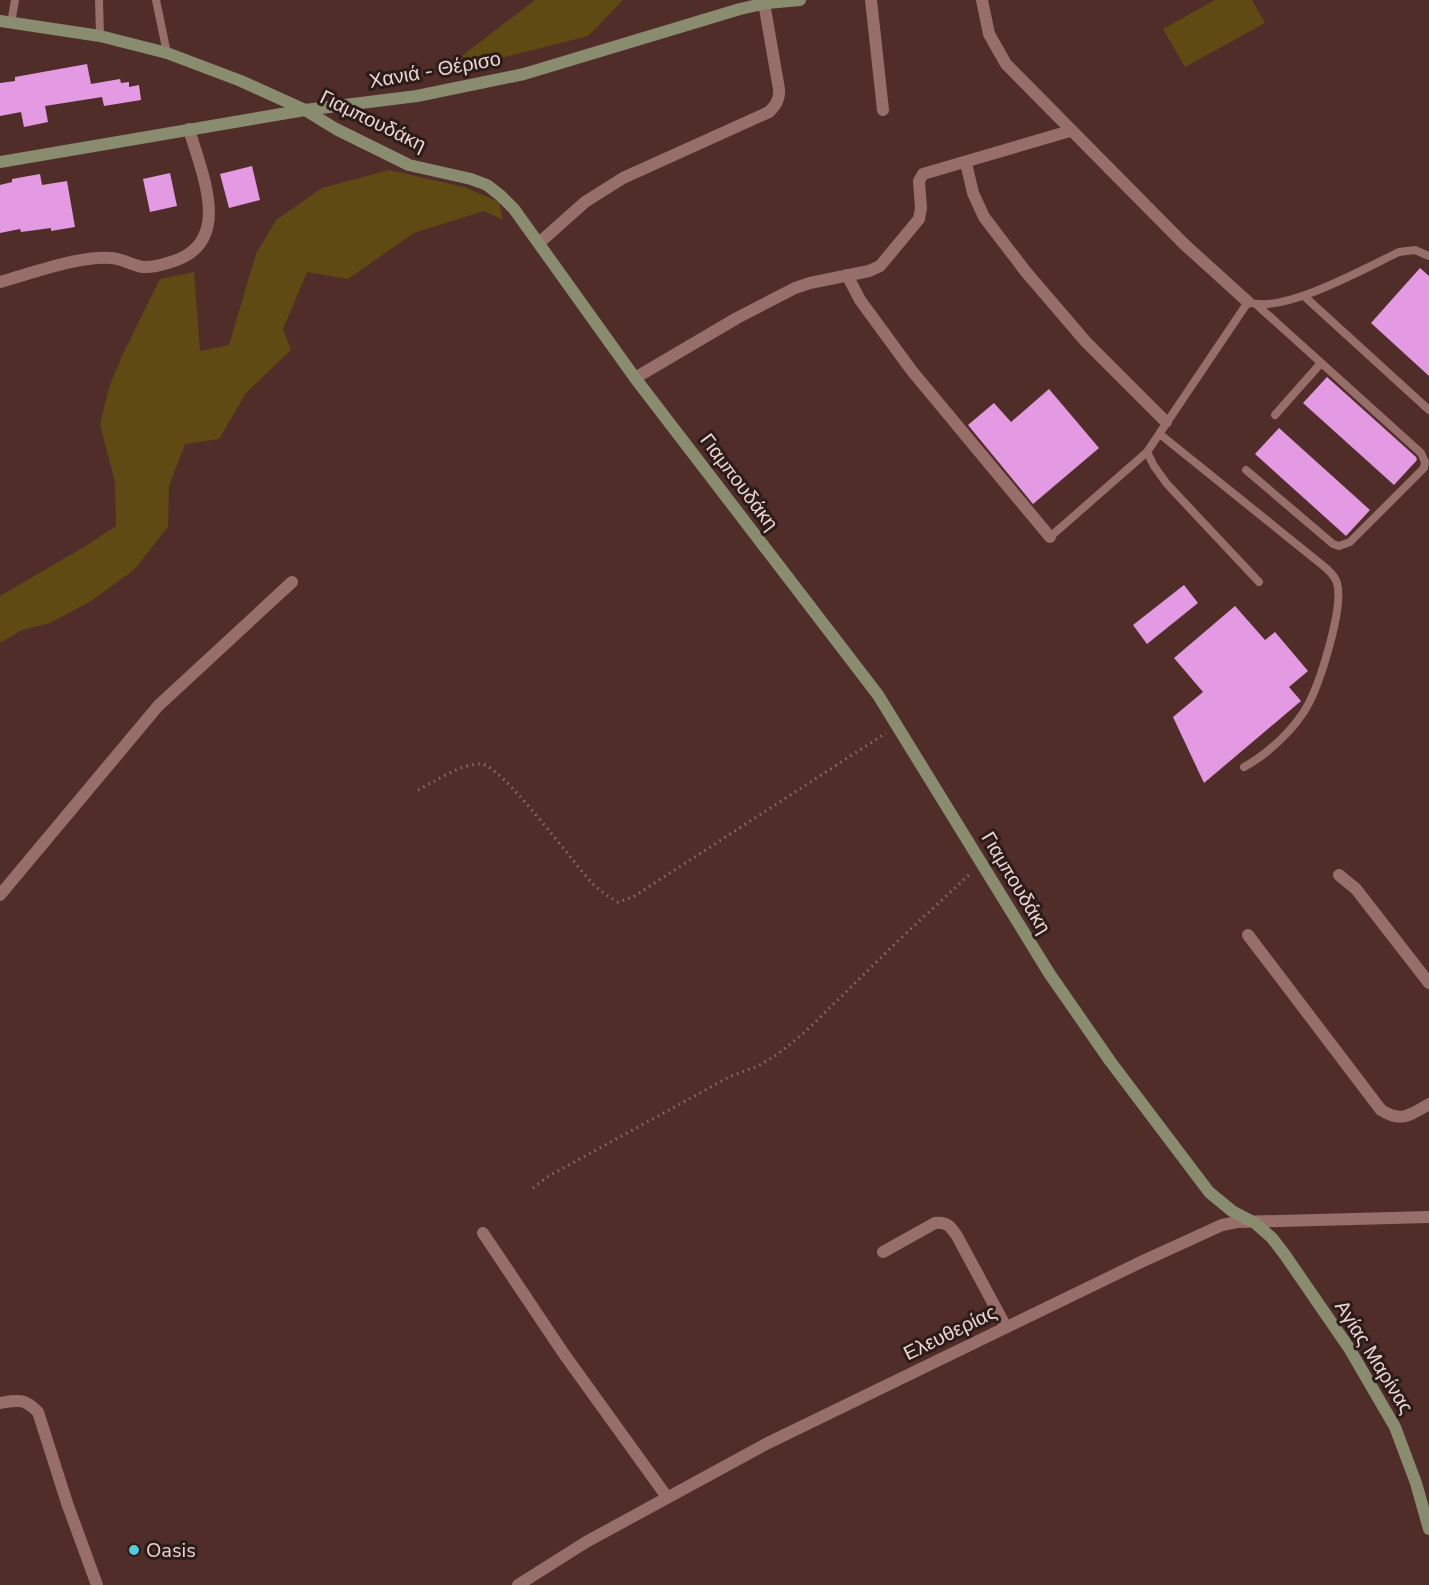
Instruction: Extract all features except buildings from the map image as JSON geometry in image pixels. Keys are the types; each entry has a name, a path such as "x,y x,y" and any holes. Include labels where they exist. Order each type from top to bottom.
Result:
{"main road":[{"name":"Χανιά - Θέρισο","path":"0,162 305,110 417,96 524,74 740,9 764,3 800,0"},
{"name":"Γιαμπουδάκη","path":"6,22 99,36 167,53 241,81 305,110 336,129 408,165 471,179 487,185 514,209 635,378 878,695 1048,973 1110,1061 1209,1192 1232,1211 1255,1223"},
{"name":"Αγίας Μαρίνας","path":"1255,1223 1285,1254 1348,1348 1384,1408 1405,1452 1429,1529"}],"street":[{"path":"871,0 883,110"},
{"path":"982,0 989,34 1006,64 1184,244 1253,304"},
{"path":"539,243 585,202 623,178 769,112 774,107 779,96 764,3"},
{"path":"0,282 71,262 96,259 112,258 143,267 157,266 185,257 198,248 207,234 210,215 207,192 189,129"},
{"path":"635,378 737,318 795,288 869,271 880,266 915,225 921,208 919,177 929,171 966,163 1070,131"},
{"path":"966,163 972,193 984,217 1026,272 1086,342 1166,422"},
{"path":"847,275 860,300 912,371 1050,537"},
{"path":"0,895 158,706 292,582"},
{"path":"1339,875 1356,889 1429,983"},
{"path":"1248,935 1382,1110 1395,1118 1402,1118 1429,1104"},
{"name":"Ελευθερίας","path":"518,1585 586,1542 768,1443 1222,1225 1237,1222 1429,1217"},
{"path":"883,1252 935,1223 943,1221 957,1236 1006,1327"},
{"path":"483,1233 564,1354 667,1497"},
{"path":"0,1403 20,1400 28,1402 38,1412 67,1503 97,1585"}],"lane":[{"path":"6,22 15,0"},
{"path":"99,0 99,36"},
{"path":"156,0 167,53"},
{"path":"1050,537 1148,452 1161,435 1166,422 1253,304 1305,296 1399,252 1415,250 1429,256"},
{"path":"1305,296 1429,410"},
{"path":"1246,470 1333,544 1339,546 1350,542 1424,468 1425,462 1421,453 1253,304"},
{"path":"1275,415 1321,363"},
{"path":"1161,435 1326,568 1337,582 1339,595 1328,653 1309,703 1274,745 1259,759 1244,766"},
{"path":"1148,452 1154,466 1167,484 1259,582"}],"path":[{"path":"418,790 468,766 483,763 493,768 593,884 618,902 633,897 897,726"},
{"path":"533,1188 547,1178 731,1076 758,1066 778,1054 805,1032 981,863"}],"shaded area":[{"path":"535,0 623,0 588,36 465,67 463,55"},
{"path":"1215,0 1252,0 1265,23 1185,67 1163,29"},
{"path":"389,170 464,187 499,202 503,220 484,211 414,233 348,279 307,272 283,329 291,350 246,393 219,439 185,444 169,486 168,527 134,570 91,601 50,623 22,630 0,643 0,596 116,526 115,482 100,425 109,387 160,279 194,272 200,351 229,345 256,254 276,220 322,188"}],"place":[{"name":"Oasis","path":"134,1550"}]}
